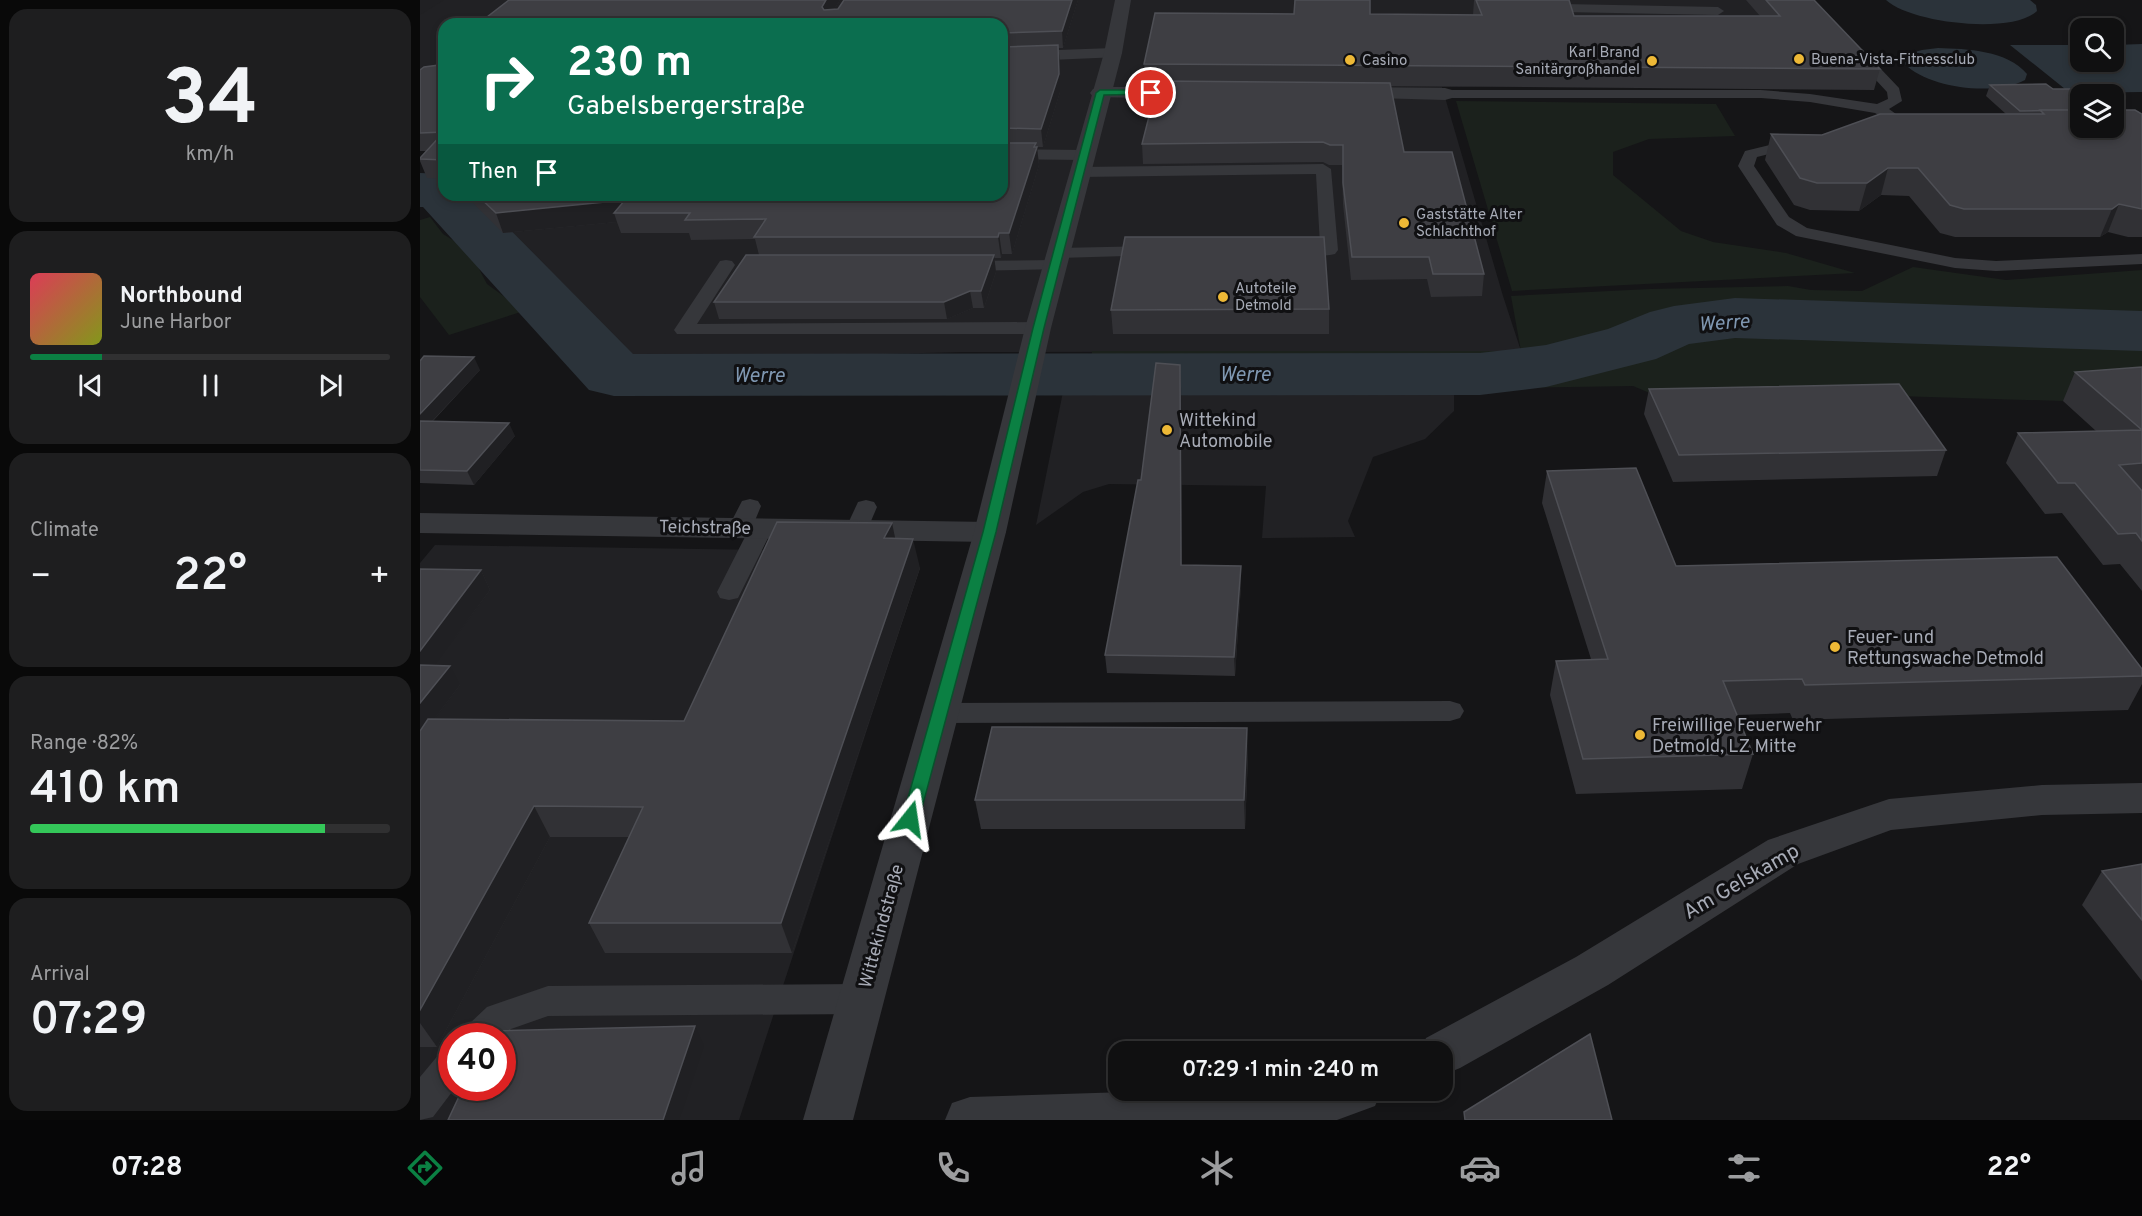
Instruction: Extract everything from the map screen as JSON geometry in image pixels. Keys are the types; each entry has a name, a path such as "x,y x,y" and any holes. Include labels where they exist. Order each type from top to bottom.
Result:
{"street":[{"name":"Wittekindstraße","path":"828,1120 990,532 1036,339 1100,93 1113,53 1123,0"},
{"path":"1008,57 1113,53"},
{"path":"1100,93 1222,93"},
{"path":"1328,93 1445,94"},
{"name":"Teichstraße","path":"420,523 862,518 990,532"},
{"name":"Am Gelskamp","path":"1453,1047 1592,971 1784,852 1889,815 2042,800 2142,798"},
{"path":"970,1120 1205,1114 1305,1101"}],"lane":[{"path":"1510,0 1511,7 1718,11 1709,0"},
{"path":"1849,43 1894,91 1895,101 1883,117"},
{"path":"1445,94 1761,94 1810,98 1883,117 1927,124"},
{"path":"1817,138 1750,154 1746,166 1783,221 1802,232 1955,263 1996,266 2142,259"},
{"path":"1008,155 1082,163 1323,169 1329,250 1278,250"},
{"path":"941,266 1175,251"},
{"path":"703,264 749,265"},
{"path":"726,265 684,330 1036,339"},
{"path":"729,592 750,521"},
{"path":"940,713 1450,711"},
{"path":"494,1023 499,1018 548,1001 861,999"},
{"path":"420,1105 438,1082"}],"shaded area":[{"path":"420,0 1792,0 1867,81 1442,87 1521,351 964,352 636,360 620,354 593,322 551,285 549,269 525,261 476,213 467,201 1008,201 1008,18 438,18 438,68 420,69"},
{"path":"1886,0 2030,0 2036,5 2037,11 2024,18 2006,23 1961,23 1916,15"},
{"path":"2142,44 2142,92 2124,92 2124,84 2070,84 2070,93 2010,45 2070,45 2070,72 2124,72 2124,45"},
{"path":"1938,48 1974,50 1998,55 2019,66 2027,74 2025,80 2013,85 1981,89 1946,84 1930,79 1916,73 1905,64 1905,58 1911,53"},
{"path":"1456,101 1716,104 1735,136 1649,139 1613,152 1613,175 1681,231 1713,242 1786,253 1855,273 1512,291"},
{"path":"430,217 443,234 469,250 487,284 524,311 449,335 420,297 420,220"},
{"path":"1913,267 2006,280 2142,270 2142,373 2100,379 2063,401 1897,396 1688,409 1633,386 1235,392 1090,387 1092,351 1521,351 1511,296 1650,289 1788,286 1811,290 1862,291"},
{"path":"1064,387 1235,392 1454,389 1454,411 1425,439 1373,457 1348,521 1355,537 1262,538 1266,486 1109,484 1083,492 1036,525"},
{"path":"435,545 898,552 920,568 739,1120 420,1120 420,563"}],"building":[{"path":"509,0 826,0 822,7 824,10 838,9 844,0 1072,0 1062,31 1008,33 1008,18 486,18"},
{"path":"1295,0 1370,0 1370,14 1482,15 1476,0 1569,0 1574,16 1780,16 1766,0 1814,0 1880,69 1144,64 1155,13 1294,14"},
{"path":"1058,45 1059,74 1041,129 1008,128 1008,47"},
{"path":"438,65 438,132 420,133 420,70 424,67"},
{"path":"1158,81 1390,83 1404,152 1452,152 1484,274 1433,274 1429,257 1352,257 1343,183 1343,145 1330,145 1323,142 1142,144"},
{"path":"2046,84 2053,89 2070,89 2070,110 2020,111 1990,85"},
{"path":"2040,110 2070,110 2070,138 2124,138 2124,110 2135,110 2142,114 2142,209 2119,204 2112,209 1964,209 1950,205 1918,168 1888,168 1867,183 1817,183 1800,178 1771,134 1822,135 1880,114 2044,114"},
{"path":"438,138 438,160 420,158"},
{"path":"1008,143 1036,143 1034,147 1037,147 1009,233 999,233 998,237 754,237 766,219 685,220 690,213 614,213 624,201 1008,201"},
{"path":"483,201 615,201 496,213"},
{"name":"Autoteile Detmold","path":"1125,237 1324,237 1329,309 1111,310"},
{"path":"746,255 994,255 981,291 970,291 944,302 714,302"},
{"path":"424,356 474,357 420,414 420,361"},
{"path":"1156,363 1180,365 1181,565 1241,566 1234,657 1105,655 1138,480 1141,480"},
{"path":"2142,367 2142,430 2075,372"},
{"path":"1899,384 1946,450 1679,455 1649,389"},
{"path":"420,421 509,423 467,471 420,470"},
{"path":"2142,430 2142,463 2119,465 2142,491 2142,541 2136,533 2118,534 2075,483 2058,483 2018,433"},
{"name":"Feuer- und Rettungswache Detmold","path":"1636,468 1676,566 2057,557 2142,669 2142,676 1805,685 1802,679 1723,681 1753,754 1583,759 1556,661 1608,659 1547,471"},
{"path":"777,522 892,523 884,538 913,539 781,923 589,923 643,807 534,806 420,1010 420,731 428,719 684,721"},
{"path":"420,569 481,570 420,651"},
{"path":"420,665 450,666 420,703"},
{"path":"992,727 1247,728 1244,800 975,800"},
{"path":"2142,864 2142,920 2102,871"},
{"path":"695,1026 663,1120 448,1120 457,1101 516,1101 516,1030"},
{"path":"1590,1034 1612,1120 1465,1120 1464,1112"}],"waterway":[{"name":"Werre","path":"420,190 438,190"},
{"name":"Werre","path":"449,201 614,375 1480,374 1546,366 1632,344 1674,326 1735,318 2142,331"}],"place":[{"name":"Buena-Vista-Fitnessclub","path":"1799,59"},
{"name":"Casino","path":"1350,60"},
{"name":"Karl Brand Sanitärgroßhandel","path":"1652,61"},
{"name":"Gaststätte Alter Schlachthof","path":"1404,223"},
{"name":"Autoteile Detmold","path":"1223,297"},
{"name":"Wittekind Automobile","path":"1167,430"},
{"name":"Feuer- und Rettungswache Detmold","path":"1835,647"},
{"name":"Freiwillige Feuerwehr Detmold, LZ Mitte","path":"1640,735"}],"route":[{"path":"910,819 990,532 1038,328 1100,93 1151,93"}]}
